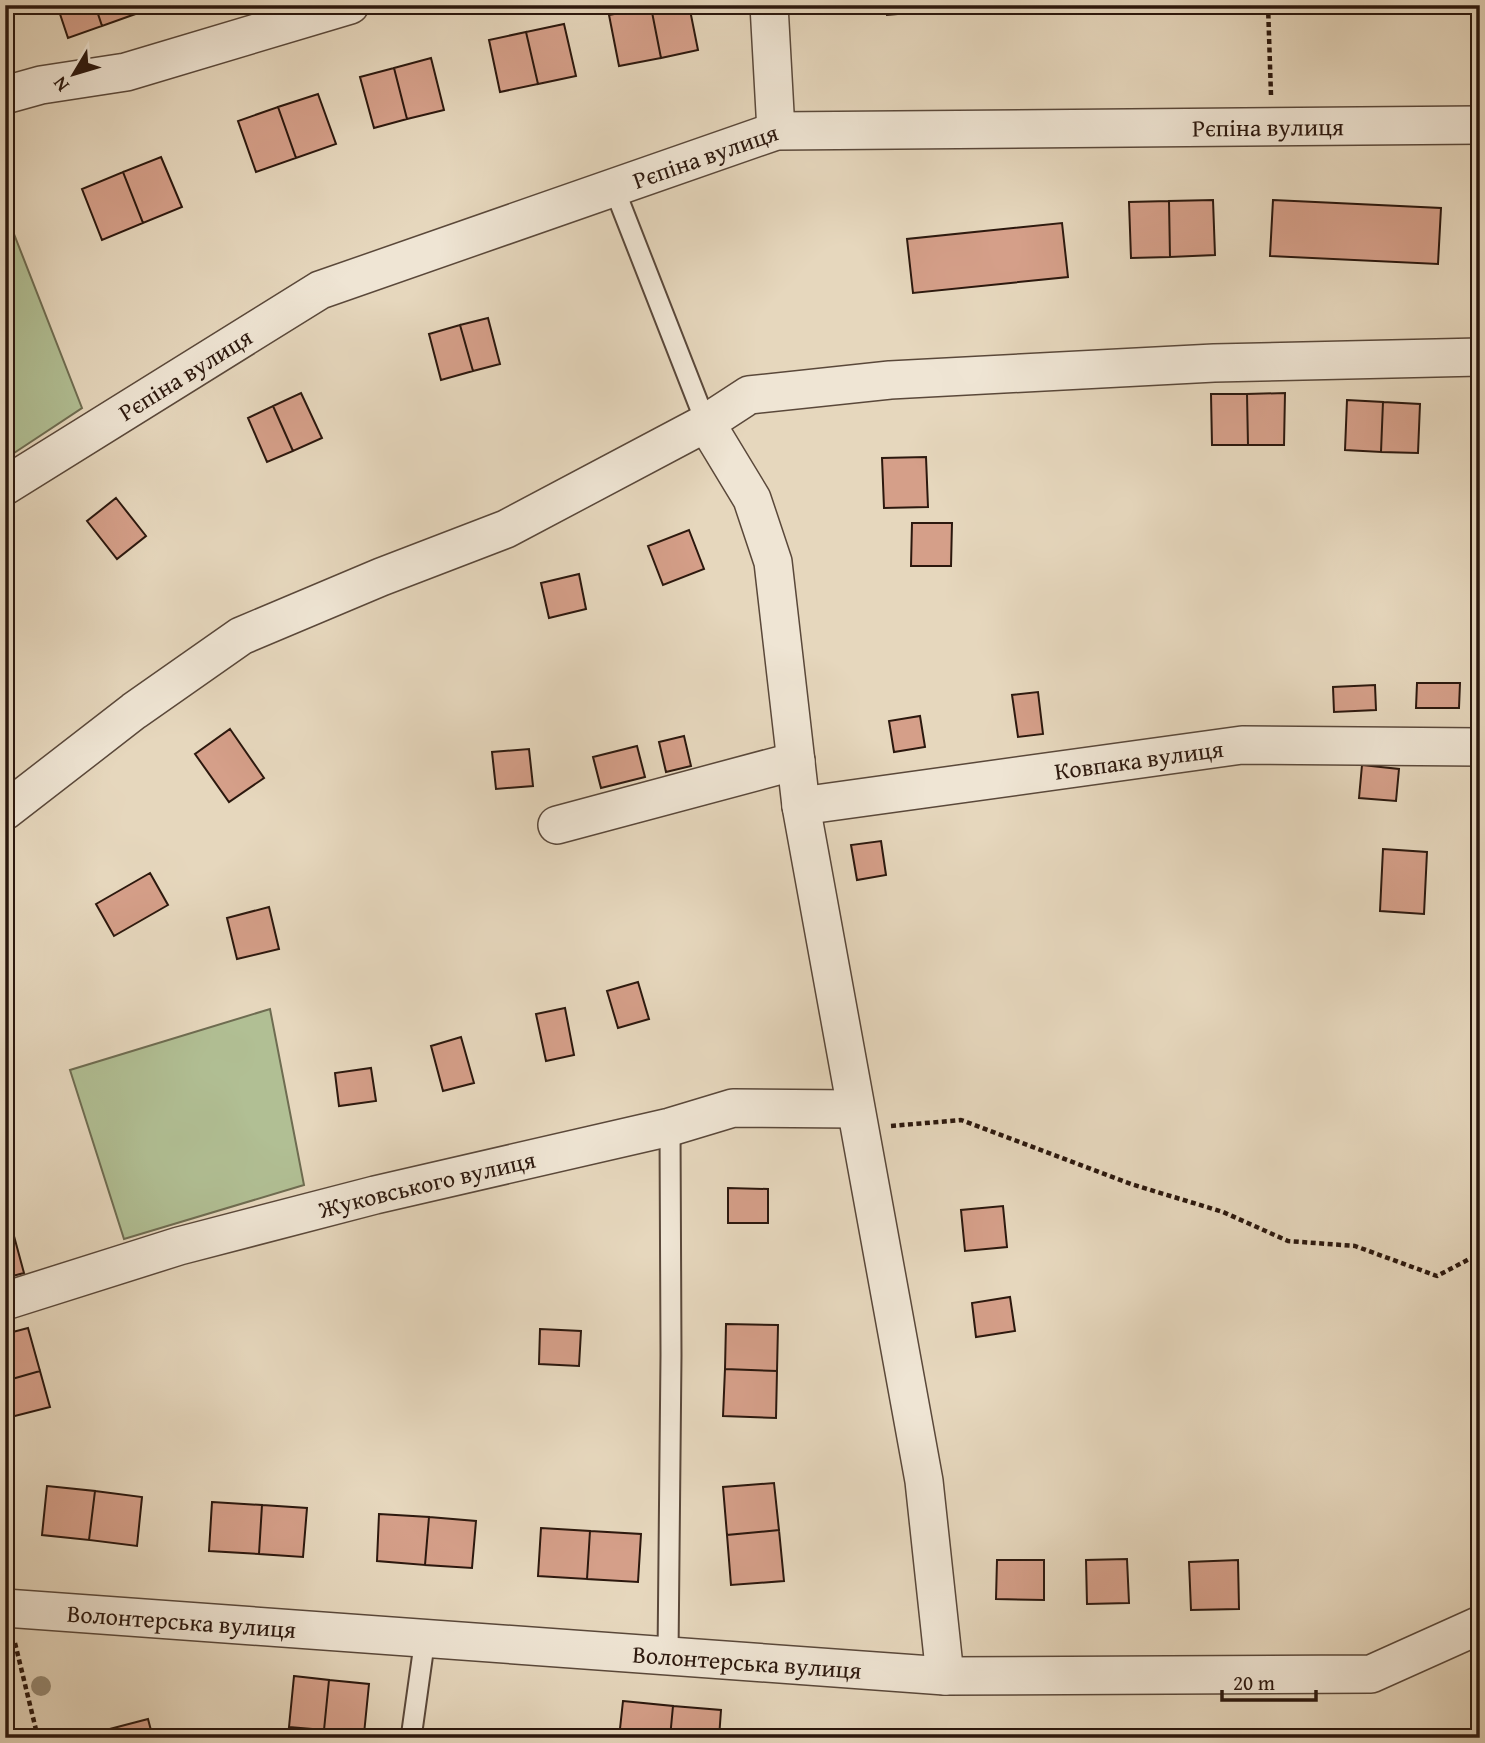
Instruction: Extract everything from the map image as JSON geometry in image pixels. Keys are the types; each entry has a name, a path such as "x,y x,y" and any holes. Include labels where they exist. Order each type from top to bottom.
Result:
{"street":[{"path":"5,95 41,85 126,72 350,5"},
{"path":"769,5 776,131"},
{"name":"Рєпіна вулиця","path":"5,486 320,290 776,131 1480,125"},
{"path":"5,811 134,711 241,636 381,577 506,529 706,424 748,395 890,380 1214,363 1480,358"},
{"path":"706,424 752,499 774,562 801,806 924,1481 945,1676"},
{"name":"Ковпака вулиця","path":"801,806 1242,745 1480,747"},
{"path":"557,825 796,761"},
{"name":"Жуковського вулиця","path":"5,1301 179,1246 517,1161 670,1127 733,1108 857,1119"},
{"name":"Волонтерська вулиця","path":"8,1619 425,1638 945,1676 1370,1674 1480,1625"}],"lane":[{"path":"614,188 706,424"},
{"path":"668,1656 670,1127"},
{"path":"411,1738 425,1638"}],"path":[{"path":"1268,5 1272,127"},
{"path":"1469,5 1480,28"},
{"path":"857,1119 961,1120 1131,1184 1223,1212 1288,1241 1355,1246 1437,1276 1477,1255 1480,1259"},
{"path":"8,1619 38,1738"}],"green space":[{"path":"5,211 82,408 5,459"},
{"path":"270,1009 304,1185 124,1239 70,1070"}],"building":[{"path":"57,5 95,5 102,26 68,38"},
{"path":"95,5 139,5 141,12 102,26"},
{"path":"689,5 698,50 661,58 651,7"},
{"path":"886,5 955,5 956,9 887,15"},
{"path":"651,7 661,58 619,66 609,15"},
{"path":"564,24 576,76 538,84 526,32"},
{"path":"526,32 538,84 500,92 489,40"},
{"path":"431,58 444,110 407,119 394,68"},
{"path":"394,68 407,119 374,128 360,77"},
{"path":"318,94 336,144 296,158 278,107"},
{"path":"278,107 296,158 256,172 238,121"},
{"path":"161,157 182,207 143,223 123,172"},
{"path":"123,172 143,223 102,240 82,189"},
{"path":"1213,200 1215,255 1170,257 1169,201"},
{"path":"1273,200 1441,208 1438,264 1270,256"},
{"path":"1169,201 1170,257 1131,258 1129,202"},
{"path":"1062,223 1068,277 913,293 907,239"},
{"path":"488,318 500,364 473,371 460,325"},
{"path":"460,325 473,371 441,380 429,334"},
{"path":"301,393 322,438 293,451 273,406"},
{"path":"1285,393 1284,445 1248,445 1247,394"},
{"path":"1211,394 1247,394 1248,445 1212,445"},
{"path":"1347,400 1383,402 1381,452 1345,450"},
{"path":"1383,402 1420,404 1418,453 1381,452"},
{"path":"273,406 293,451 267,462 248,418"},
{"path":"926,457 928,507 884,508 882,458"},
{"path":"116,498 146,536 117,559 87,521"},
{"path":"912,523 952,523 951,566 911,566"},
{"path":"689,530 704,569 663,585 648,546"},
{"path":"579,574 586,609 549,618 541,583"},
{"path":"1417,683 1460,683 1459,708 1416,708"},
{"path":"1375,685 1376,710 1334,712 1333,687"},
{"path":"1038,692 1043,734 1018,737 1012,695"},
{"path":"920,716 925,747 894,752 889,721"},
{"path":"230,729 264,778 229,802 195,754"},
{"path":"684,736 691,766 666,772 659,742"},
{"path":"637,746 645,777 601,788 593,757"},
{"path":"529,749 533,786 496,789 492,752"},
{"path":"1362,765 1399,769 1396,801 1359,798"},
{"path":"881,841 886,875 857,880 851,845"},
{"path":"1383,849 1427,852 1424,914 1380,911"},
{"path":"150,873 168,905 114,936 96,904"},
{"path":"269,907 279,949 237,959 227,918"},
{"path":"638,982 649,1019 618,1028 607,991"},
{"path":"565,1008 574,1055 546,1061 536,1014"},
{"path":"461,1037 474,1083 443,1091 431,1046"},
{"path":"371,1068 376,1101 339,1106 335,1073"},
{"path":"728,1188 768,1189 768,1223 728,1223"},
{"path":"5,1203 24,1273 5,1278"},
{"path":"1003,1206 1007,1247 965,1251 961,1210"},
{"path":"1010,1297 1015,1331 976,1337 972,1303"},
{"path":"726,1324 778,1325 777,1371 725,1369"},
{"path":"28,1328 40,1371 5,1381 5,1334"},
{"path":"540,1329 581,1331 579,1366 539,1364"},
{"path":"725,1369 777,1371 776,1418 723,1416"},
{"path":"40,1371 50,1407 7,1418 5,1381"},
{"path":"774,1483 779,1530 727,1535 723,1487"},
{"path":"47,1486 95,1491 89,1540 42,1535"},
{"path":"95,1491 142,1497 137,1546 89,1540"},
{"path":"212,1502 262,1505 259,1554 209,1551"},
{"path":"262,1505 307,1508 303,1557 259,1554"},
{"path":"379,1514 429,1517 425,1565 377,1561"},
{"path":"429,1517 476,1521 472,1568 425,1565"},
{"path":"541,1528 590,1531 587,1579 538,1576"},
{"path":"779,1530 784,1581 731,1585 727,1535"},
{"path":"590,1531 641,1534 638,1582 587,1579"},
{"path":"1127,1559 1129,1603 1087,1604 1086,1560"},
{"path":"997,1560 1044,1560 1044,1600 996,1599"},
{"path":"1238,1560 1239,1609 1191,1610 1189,1562"},
{"path":"294,1676 329,1680 324,1730 289,1727"},
{"path":"329,1680 369,1684 364,1734 324,1730"},
{"path":"623,1701 673,1706 670,1738 619,1738"},
{"path":"673,1706 721,1710 719,1738 670,1738"},
{"path":"148,1719 153,1738 104,1738 102,1731"},
{"path":"791,1730 878,1738 791,1738"}]}
